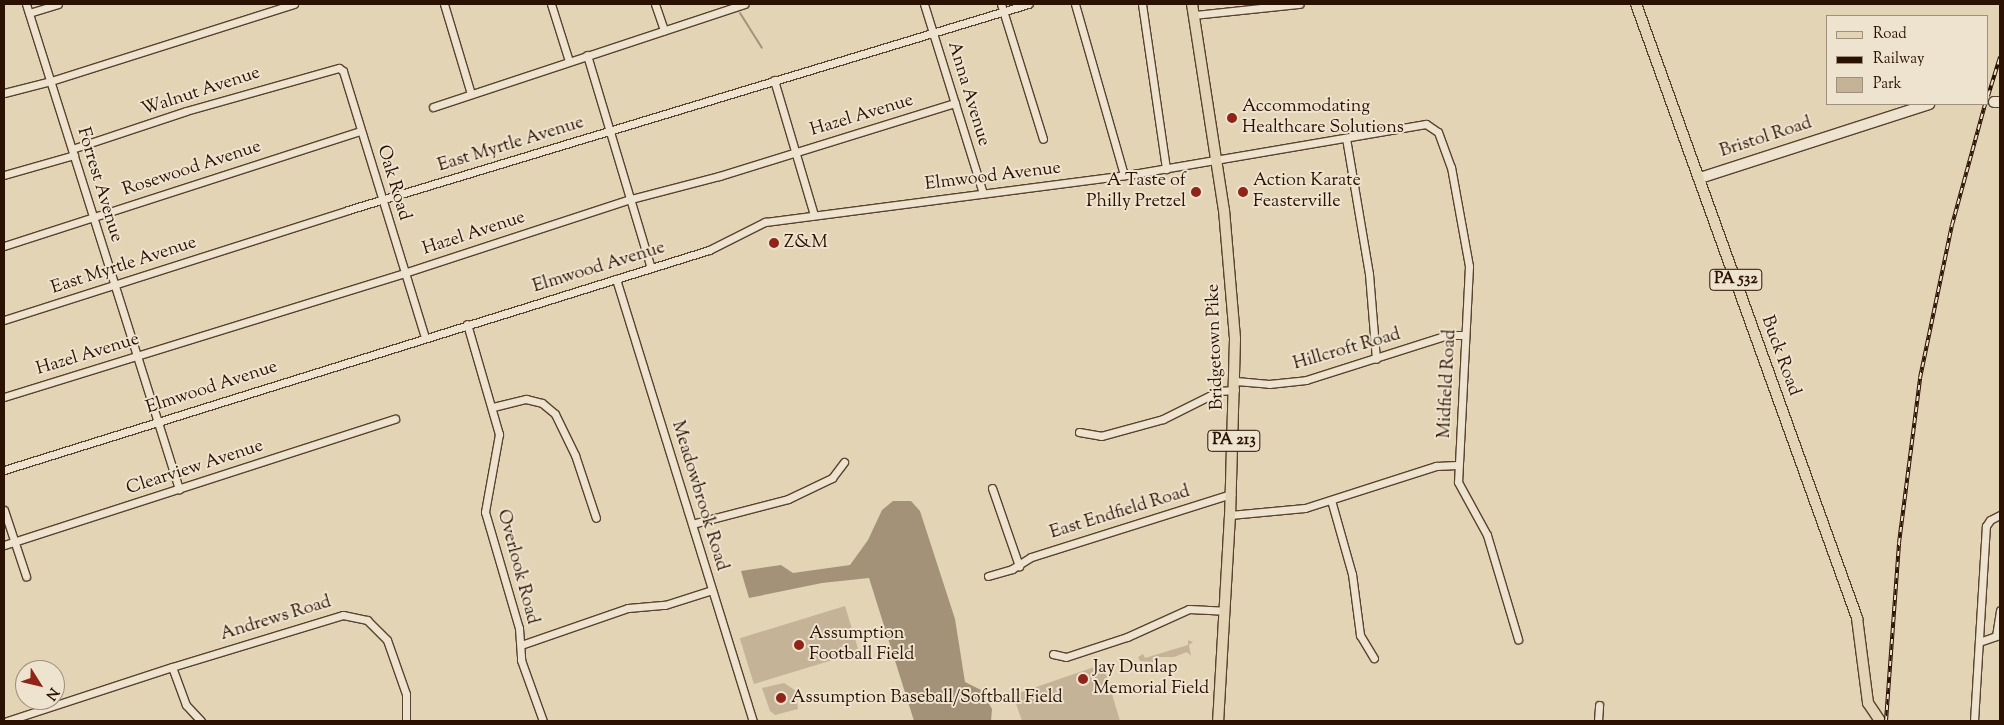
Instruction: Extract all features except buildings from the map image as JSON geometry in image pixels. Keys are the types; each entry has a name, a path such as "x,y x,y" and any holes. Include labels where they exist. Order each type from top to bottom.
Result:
{"main road":[{"name":"Bridgetown Pike","path":"1192,4 1216,161 1233,303 1236,385 1218,721"},
{"name":"Buck Road","path":"1636,4 1857,618 1868,703 1880,721"},
{"name":"Bristol Road","path":"1700,178 1926,105"}],"street":[{"name":"Forrest Avenue","path":"26,4 179,489"},
{"path":"29,13 58,4"},
{"path":"4,93 51,81 294,4"},
{"path":"444,4 471,94"},
{"path":"551,4 569,62"},
{"path":"655,4 664,30"},
{"path":"433,107 744,4"},
{"name":"Anna Avenue","path":"924,4 983,193"},
{"path":"1001,4 1043,139"},
{"name":"East Myrtle Avenue","path":"4,320 382,200 1028,4"},
{"path":"1075,4 1124,175"},
{"path":"1142,4 1166,169"},
{"path":"1194,15 1299,4"},
{"path":"587,55 651,268"},
{"name":"Walnut Avenue","path":"4,175 186,111 332,67 339,68"},
{"name":"Oak Road","path":"339,68 343,72 425,337"},
{"path":"774,80 814,215"},
{"name":"Hazel Avenue","path":"4,397 404,273 631,198 796,152 955,103"},
{"name":"Elmwood Avenue","path":"4,470 425,337 709,250 765,222 1166,169 1432,125"},
{"name":"Midfield Road","path":"1432,125 1438,132 1450,168 1463,227 1469,280 1457,465 1461,490 1487,535 1518,639"},
{"name":"Rosewood Avenue","path":"4,246 361,131"},
{"path":"1346,138 1369,274 1376,359"},
{"name":"Meadowbrook Road","path":"616,279 753,721"},
{"name":"Overlook Road","path":"467,324 493,406 499,444 485,496 485,512 519,628 521,660 543,721"},
{"name":"Hillcroft Road","path":"1079,432 1101,436 1163,420 1212,394 1236,385 1294,382 1376,359 1448,334 1465,335"},
{"path":"493,406 526,398 542,403 555,414 575,455 596,518"},
{"name":"Clearview Avenue","path":"4,545 395,420"},
{"path":"692,524 788,499 832,478 844,462"},
{"path":"1230,515 1291,512 1436,466 1457,465"},
{"path":"992,488 1019,566"},
{"name":"East Endfield Road","path":"988,576 1019,566 1031,557 1231,494"},
{"path":"1331,500 1352,574 1360,635 1374,658"},
{"path":"4,510 26,576"},
{"path":"1974,721 1986,526 1990,520 2000,515"},
{"path":"521,645 628,608 665,605 712,590"},
{"path":"1053,654 1066,657 1128,637 1189,609 1224,611"},
{"path":"1979,642 1992,640 1996,636 2000,610"},
{"name":"Andrews Road","path":"7,721 330,616 357,616 373,624 391,646 406,694 406,721"},
{"path":"172,667 186,705 201,721"},
{"path":"1598,721 1599,706"}],"green space":[{"name":"Assumption Football Field","path":"845,606 859,652 754,684 740,638"},
{"path":"1188,640 1193,642 1189,645 1191,656 1187,652 1174,657 1154,657 1153,662 1140,661 1138,657 1143,654 1145,658 1188,645"},
{"name":"Jay Dunlap Memorial Field","path":"1103,664 1120,721 1022,721 1013,695"},
{"name":"Assumption Baseball/Softball Field","path":"784,683 796,691 798,709 775,715 770,711 762,688"}],"shaded area":[{"path":"893,501 911,501 920,511 955,619 965,682 981,690 992,709 991,721 914,721 869,578 822,583 749,598 741,571 781,565 793,573 850,565 868,540 882,510"}],"waterway":[{"path":"740,13 762,48"}],"railway":[{"path":"1989,93 2000,57"},
{"path":"1886,721 1899,543 1920,378 1952,225 1985,105"}],"place":[{"name":"Accommodating Healthcare Solutions","path":"1232,118"},
{"name":"A Taste of Philly Pretzel","path":"1196,192"},
{"name":"Action Karate Feasterville","path":"1243,192"},
{"name":"Z&M","path":"774,243"},
{"name":"Assumption Football Field","path":"799,645"},
{"name":"Jay Dunlap Memorial Field","path":"1083,679"},
{"name":"Assumption Baseball/Softball Field","path":"781,698"}]}
